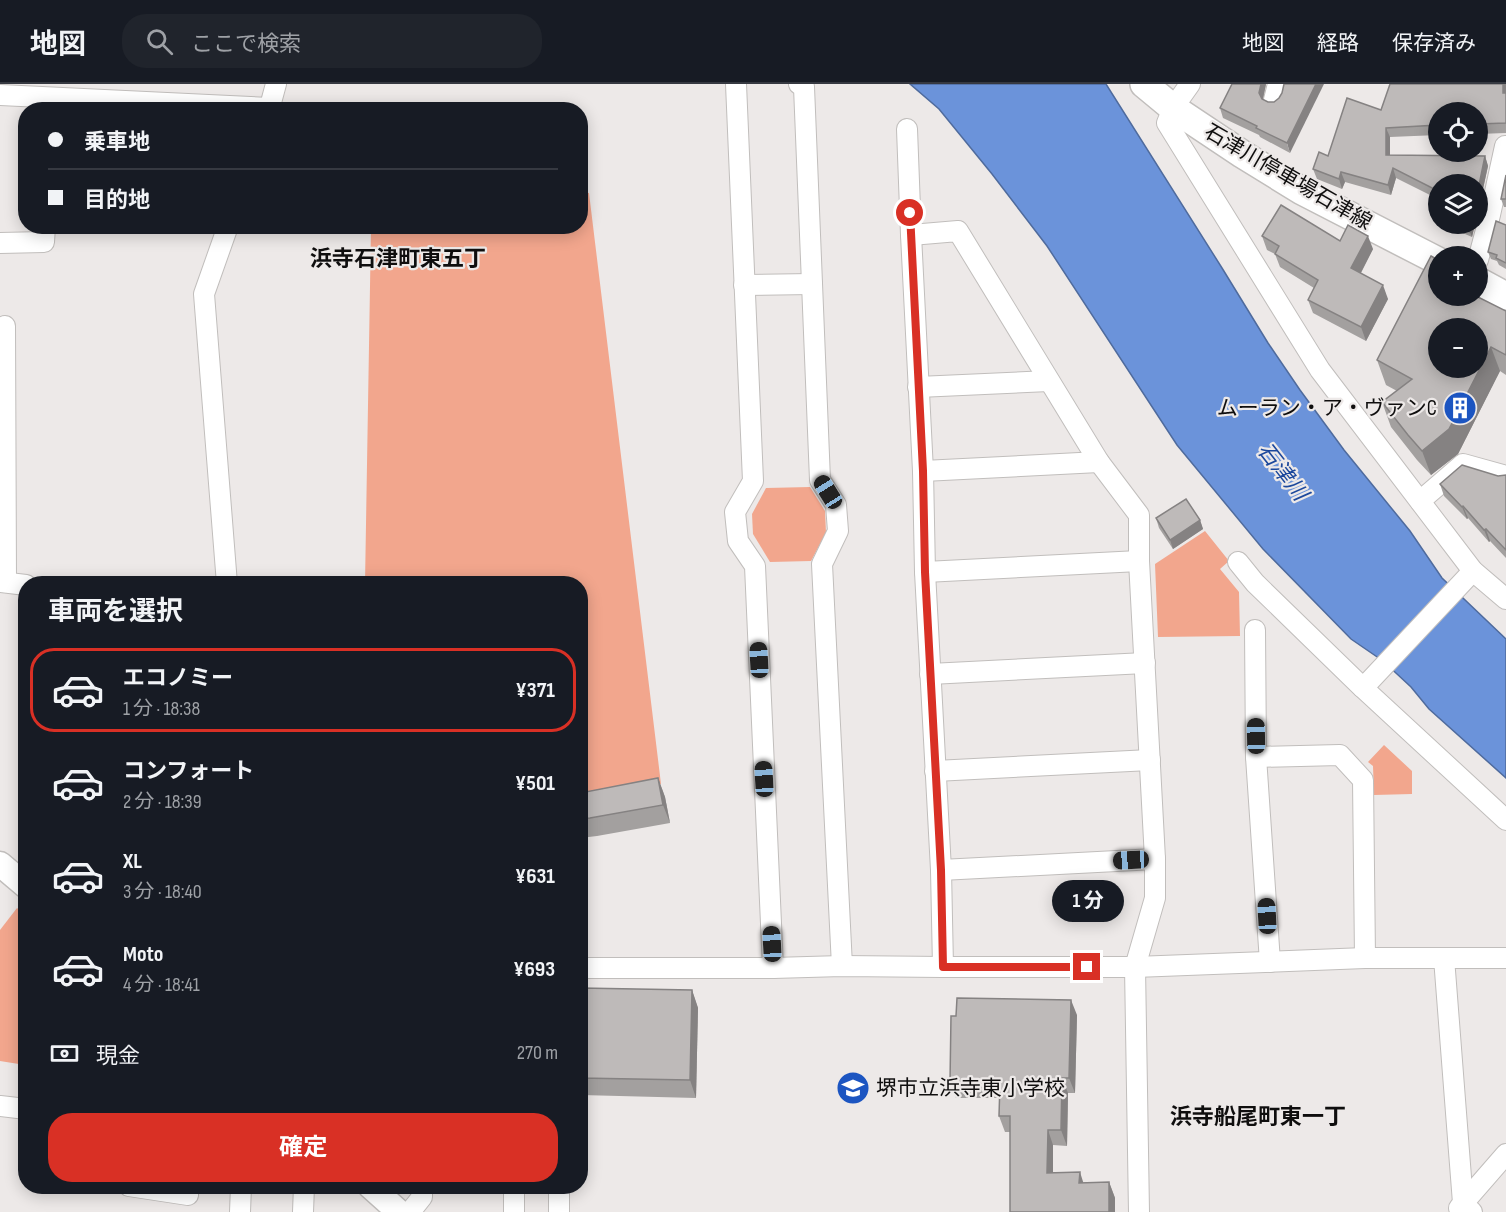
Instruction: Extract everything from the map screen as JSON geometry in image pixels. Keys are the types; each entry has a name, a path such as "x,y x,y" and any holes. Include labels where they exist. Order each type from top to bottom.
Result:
{"main road":[{"name":"石津川停車場石津線","path":"1144,84 1173,108 1302,191 1428,256"},
{"path":"1488,286 1506,296"}],"street":[{"path":"271,102 276,84"},
{"path":"736,84 753,482 735,512 738,541 754,566 773,968"},
{"path":"799,84 804,87 820,480 836,505 838,531 822,564 842,966"},
{"path":"1190,84 1173,108 1167,123 1320,370 1473,571 1506,599"},
{"path":"0,95 134,102"},
{"path":"907,129 923,471 925,572 941,870 943,967"},
{"path":"1485,246 1498,218 1506,146"},
{"path":"911,235 958,231 1099,462 1139,515 1139,561 1155,859 1155,898 1134,967 1139,1212"},
{"path":"0,243 44,242 44,234"},
{"path":"225,234 204,294 226,576"},
{"path":"744,285 812,284"},
{"path":"5,326 3,582 18,584"},
{"path":"918,387 1049,381"},
{"path":"923,471 1099,462"},
{"path":"1420,501 1463,464 1506,476"},
{"path":"925,572 1139,561"},
{"path":"1238,562 1255,583 1363,688 1506,820"},
{"path":"1363,688 1473,571"},
{"path":"1255,630 1256,757 1270,962"},
{"path":"930,674 1144,663"},
{"path":"1256,757 1340,755 1363,780 1365,958"},
{"path":"935,771 1150,760"},
{"path":"941,870 1155,859"},
{"path":"0,864 18,879"},
{"path":"588,968 1134,967 1365,958 1506,958"},
{"path":"1444,958 1463,1209"},
{"path":"0,1106 18,1108"},
{"path":"1463,1209 1506,1154"},
{"path":"240,1212 241,1194"},
{"path":"303,1212 304,1194"},
{"path":"379,1194 399,1212"},
{"path":"410,1212 422,1194"},
{"path":"514,1194 514,1212"},
{"path":"559,1194 559,1212"}],"shaded area":[{"path":"589,193 661,784 588,800 588,576 365,576 371,234 588,234"},
{"path":"810,487 825,511 826,533 811,561 770,562 753,534 752,514 766,488"},
{"path":"1205,531 1229,561 1220,569 1239,592 1240,636 1158,637 1155,564"},
{"path":"1384,745 1412,771 1412,794 1374,795 1373,766 1368,762"},
{"path":"17,908 18,1064 0,1061 0,930"}],"water":[{"name":"石津川","path":"910,84 1106,84 1268,343 1300,390 1344,450 1410,531 1442,578 1506,639 1506,778 1429,709 1411,687 1383,661 1351,639 1263,549 1177,445 1047,246 939,109"}],"building":[{"path":"1232,84 1261,84 1259,93 1262,99 1274,102 1282,93 1284,84 1316,84 1287,143 1220,108"},
{"path":"1390,84 1503,84 1503,93 1506,93 1506,123 1488,124 1488,102 1428,102 1428,126 1386,128 1386,155 1428,155 1428,162 1484,162 1481,174 1428,174 1428,186 1393,168 1388,185 1341,172 1339,179 1313,169 1319,152 1328,156 1347,98 1381,110"},
{"path":"1506,175 1506,199 1501,199"},
{"path":"1281,205 1340,241 1348,225 1368,236 1351,268 1383,285 1361,327 1308,300 1318,280 1275,254 1279,246 1262,236"},
{"path":"1496,221 1506,225 1506,263 1496,258 1497,255 1488,252"},
{"path":"1428,262 1428,306 1488,306 1488,302 1506,311 1506,355 1491,347 1488,353 1488,318 1428,318 1428,378 1475,378 1449,429 1422,451 1382,402 1412,379 1377,360"},
{"path":"1462,465 1498,476 1506,475 1506,550 1440,484"},
{"path":"1186,499 1200,520 1170,540 1156,518"},
{"path":"658,778 663,805 588,818 588,791"},
{"path":"588,988 692,990 690,1080 588,1078"},
{"path":"957,998 1071,1000 1069,1078 1062,1078 1061,1130 1048,1130 1047,1173 1080,1172 1079,1183 1109,1182 1109,1212 1010,1212 1010,1116 999,1116 1000,1083 950,1082 951,1016 956,1016"}],"place":[{"name":"ムーラン・ア・ヴァンC","path":"1460,408"},
{"name":"堺市立浜寺東小学校","path":"853,1088"}],"district":[{"name":"浜寺石津町東五丁","path":"398,259"},
{"name":"浜寺船尾町東一丁","path":"1258,1117"}],"route":[{"path":"910,213 923,471 925,572 941,870 943,967 1087,967"}]}
